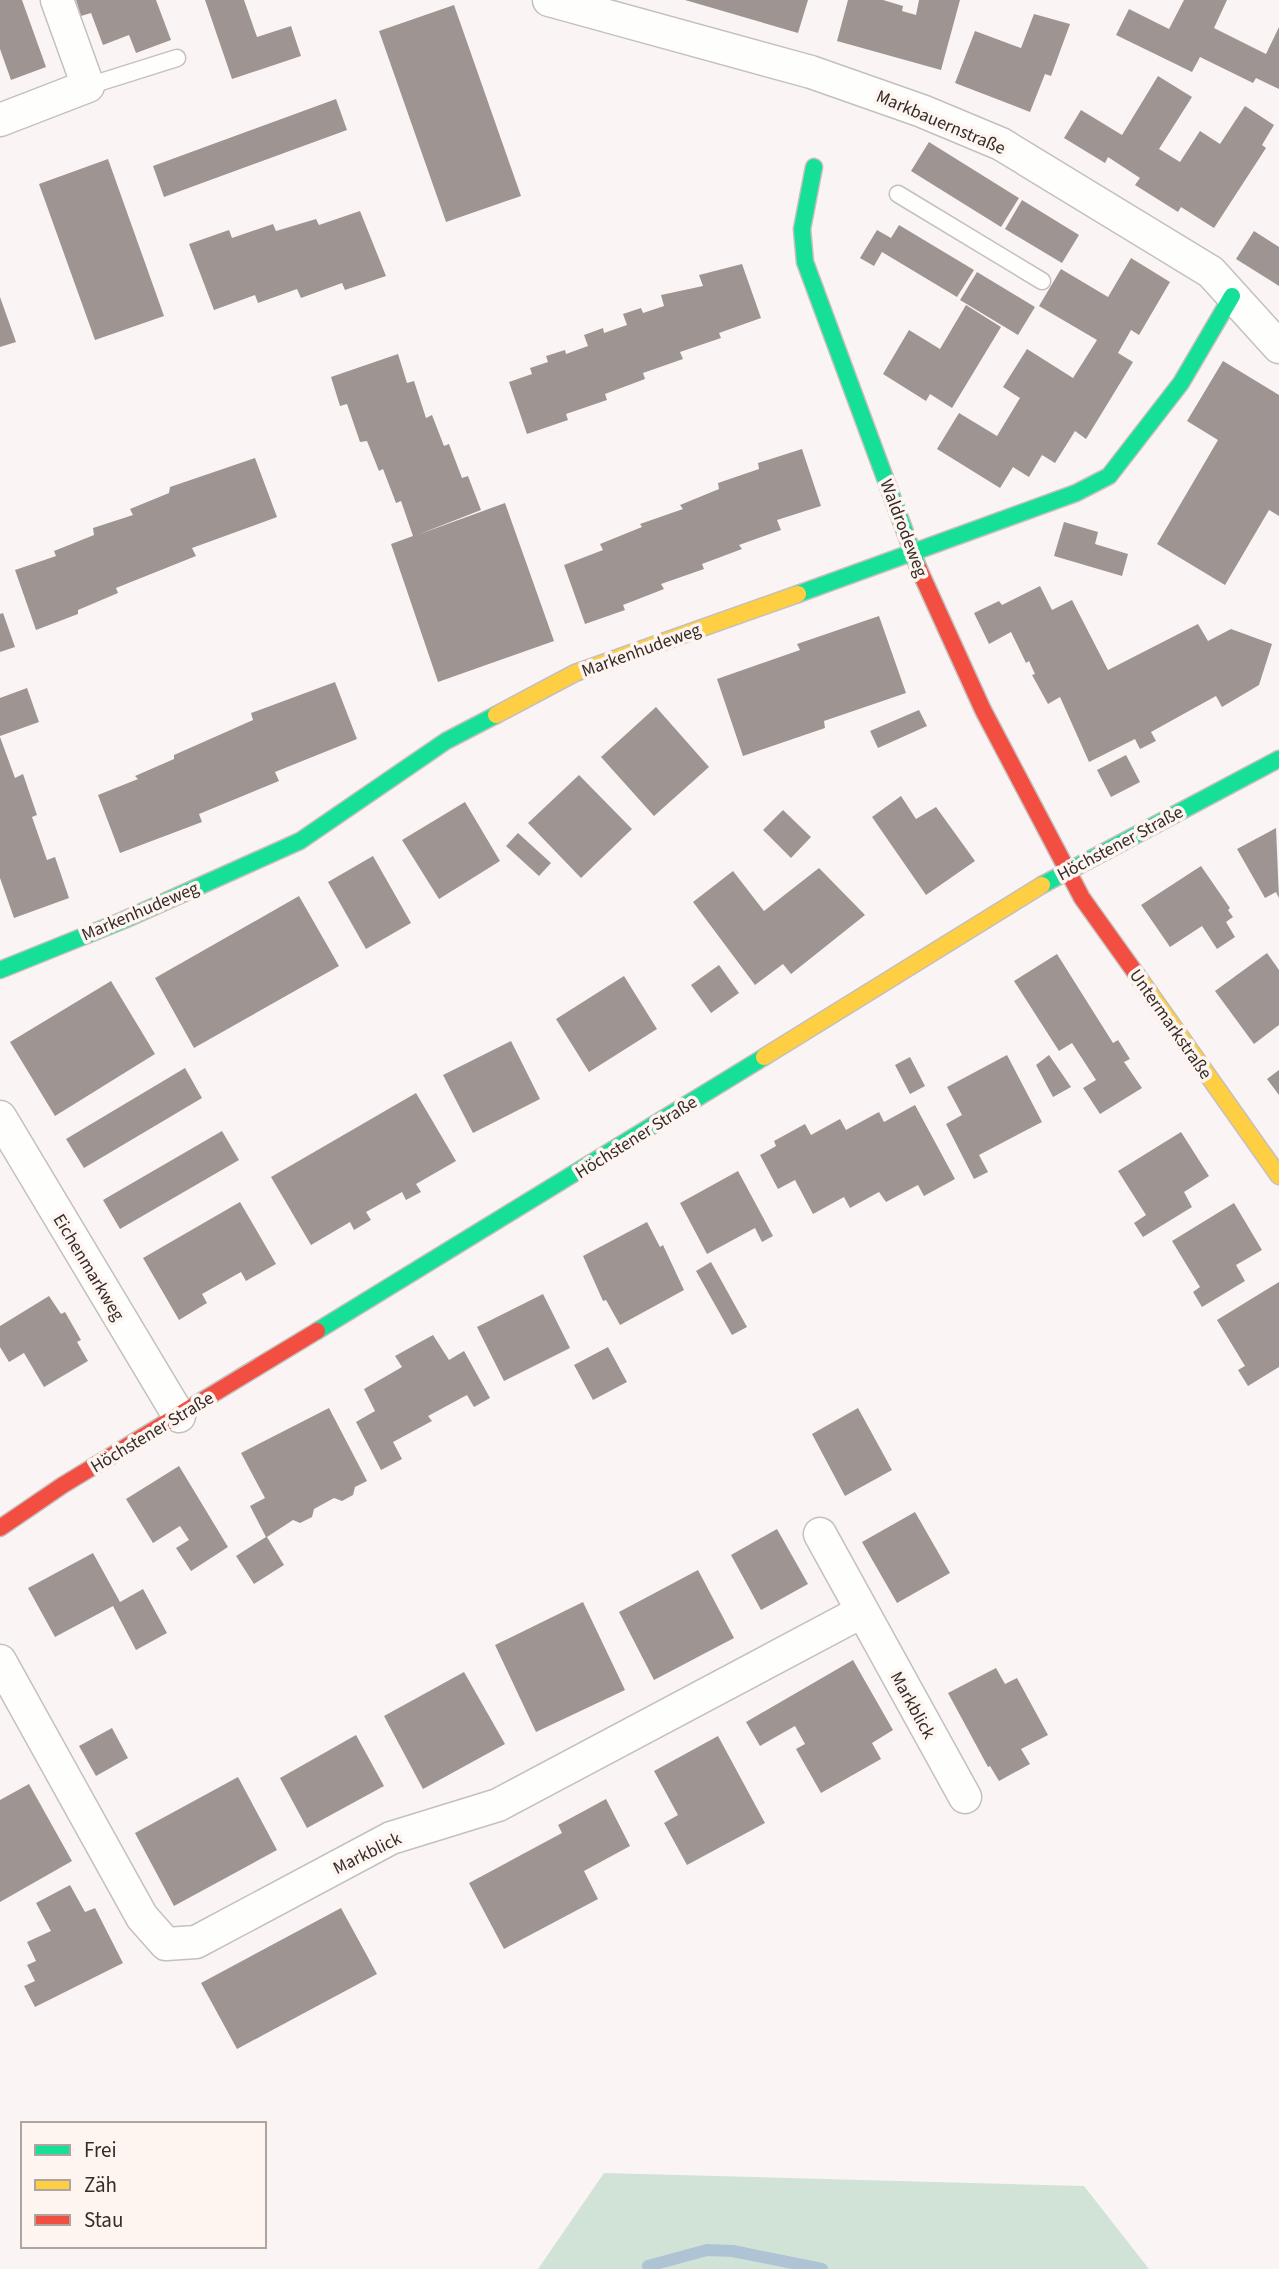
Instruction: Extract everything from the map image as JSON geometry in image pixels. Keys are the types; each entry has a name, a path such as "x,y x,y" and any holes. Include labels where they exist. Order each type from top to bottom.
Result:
{"street":[{"path":"0,120 88,86 57,0"},
{"name":"Markbauernstraße","path":"549,0 811,72 884,97 1001,144 1211,272 1279,347"},
{"name":"Waldrodeweg","path":"814,167 802,229 805,262 912,554 983,710 1067,870"},
{"name":"Markenhudeweg","path":"0,970 124,920 299,841 446,741 575,673 912,554 965,530 1076,493 1109,476 1181,383 1232,296"},
{"name":"Höchstener Straße","path":"0,1528 1067,870 1279,760"},
{"name":"Untermarkstraße","path":"1067,870 1082,898 1279,1176"},
{"name":"Eichenmarkweg","path":"0,1117 178,1416"},
{"name":"Markblick","path":"820,1534 965,1797"},
{"name":"Markblick","path":"0,1661 142,1917 166,1944 196,1942 391,1838 498,1805 861,1612"}],"lane":[{"path":"88,86 177,58"},
{"path":"898,194 1042,281"}],"green space":[{"path":"604,2173 1084,2186 1149,2269 538,2269"}],"building":[{"path":"0,0 22,0 46,67 11,80 0,49"},
{"path":"76,0 156,0 171,40 136,53 129,35 103,45 91,13 81,16"},
{"path":"205,0 244,0 257,37 291,26 301,56 232,79"},
{"path":"685,0 808,0 798,33"},
{"path":"848,0 883,0 903,6 902,11 916,15 919,0 960,0 941,70 837,41"},
{"path":"1184,0 1227,0 1214,28 1266,54 1279,27 1279,89 1256,78 1253,83 1200,57 1192,72 1116,35 1129,9 1169,29"},
{"path":"454,5 521,196 446,222 379,31"},
{"path":"1034,14 1070,24 1051,76 1045,74 1030,112 955,83 975,31 1021,48"},
{"path":"1158,76 1192,97 1159,149 1180,162 1200,131 1220,144 1245,106 1274,125 1262,145 1266,148 1214,228 1181,207 1178,212 1135,185 1140,178 1108,157 1105,163 1064,138 1081,110 1122,135"},
{"path":"336,99 347,130 164,197 153,166"},
{"path":"929,142 1019,198 1001,227 911,171"},
{"path":"108,159 164,316 95,340 39,184"},
{"path":"1022,200 1079,235 1062,263 1005,229"},
{"path":"360,211 386,276 345,290 342,283 301,298 297,289 258,303 255,295 214,310 189,244 229,230 232,238 273,224 276,231 316,219 319,225"},
{"path":"899,225 974,270 957,297 882,252 874,266 860,258 877,230 891,238"},
{"path":"1254,231 1279,247 1279,286 1236,259"},
{"path":"1131,258 1170,282 1139,335 1131,330 1118,353 1133,362 1086,439 1075,431 1055,463 1042,455 1029,477 1013,467 1000,488 937,449 959,413 997,436 1020,398 1003,387 1027,349 1073,378 1097,340 1039,306 1061,269 1108,297"},
{"path":"742,264 761,318 719,333 721,338 680,352 683,359 643,373 645,379 605,394 607,400 566,414 568,420 527,434 509,382 532,374 530,368 548,362 546,356 565,350 566,354 588,346 584,335 603,328 604,333 627,325 623,314 641,308 643,313 664,306 661,295 703,286 699,275"},
{"path":"977,272 1035,307 1018,335 960,300"},
{"path":"0,297 16,342 0,347"},
{"path":"966,305 1001,327 952,408 930,394 926,401 883,374 909,330 940,349"},
{"path":"398,354 407,383 414,381 426,418 432,415 444,446 449,444 462,478 468,476 481,510 417,535 505,503 554,641 438,682 391,544 413,536 401,501 396,503 383,469 379,471 367,441 360,442 347,404 340,406 331,377"},
{"path":"1223,361 1279,395 1279,516 1269,510 1225,585 1157,544 1218,440 1187,421"},
{"path":"802,449 821,506 777,520 781,530 739,545 742,549 702,564 704,569 661,584 664,589 623,605 625,610 585,624 564,565 603,550 600,544 642,527 640,524 683,509 680,505 719,489 718,483 759,469 758,463"},
{"path":"255,458 277,517 192,548 196,556 116,588 118,593 78,610 78,614 36,630 15,570 56,556 54,551 94,535 93,528 133,515 130,509 169,493 170,487"},
{"path":"1064,522 1098,532 1095,544 1128,554 1122,576 1054,556"},
{"path":"1040,586 1052,610 1072,600 1108,670 1198,624 1208,641 1231,629 1272,644 1259,685 1222,707 1216,696 1151,732 1156,741 1140,749 1135,739 1089,762 1060,697 1048,704 1032,675 1035,674 1029,661 1026,663 1011,632 989,644 974,613 999,601 1002,605"},
{"path":"3,613 15,647 0,652 0,614"},
{"path":"879,616 906,693 824,721 825,728 743,756 717,679 800,650 797,644"},
{"path":"335,682 357,739 275,772 279,781 199,814 202,822 120,853 98,795 138,779 135,776 174,759 174,755 253,720 251,713"},
{"path":"27,688 39,722 0,736 0,698"},
{"path":"656,707 709,767 654,816 601,757"},
{"path":"919,710 927,726 878,748 870,731"},
{"path":"0,737 15,778 23,774 37,815 32,817 47,860 55,857 69,898 14,918 0,878"},
{"path":"1126,755 1140,782 1111,797 1097,770"},
{"path":"579,775 632,829 581,878 528,823"},
{"path":"901,796 916,819 936,807 975,861 926,895 872,817"},
{"path":"465,802 500,861 439,899 402,840"},
{"path":"783,810 811,837 791,858 763,830"},
{"path":"1276,828 1279,898 1276,892 1265,898 1237,849"},
{"path":"518,833 551,863 539,876 506,846"},
{"path":"373,856 411,923 366,949 328,882"},
{"path":"1201,866 1230,908 1228,910 1233,917 1226,922 1235,937 1217,949 1202,926 1170,947 1141,905"},
{"path":"819,868 865,915 791,974 783,964 755,985 693,902 733,871 764,911"},
{"path":"299,896 339,966 194,1048 155,978"},
{"path":"1267,953 1279,970 1279,1025 1254,1044 1215,991"},
{"path":"1057,954 1113,1043 1118,1040 1130,1059 1124,1062 1142,1088 1100,1114 1083,1088 1096,1080 1072,1043 1059,1051 1014,981"},
{"path":"719,965 739,993 711,1013 691,985"},
{"path":"624,976 657,1029 589,1072 556,1019"},
{"path":"111,981 155,1054 55,1116 10,1042"},
{"path":"511,1041 540,1099 473,1133 443,1075"},
{"path":"1007,1055 1042,1122 979,1155 988,1172 974,1179 946,1124 962,1115 947,1087"},
{"path":"1049,1055 1071,1087 1053,1097 1036,1065"},
{"path":"910,1057 925,1086 910,1094 895,1065"},
{"path":"185,1068 202,1098 84,1168 66,1139"},
{"path":"1279,1070 1279,1095 1267,1079"},
{"path":"416,1093 456,1161 416,1184 421,1192 406,1200 402,1192 366,1212 371,1220 354,1230 350,1222 311,1245 271,1177"},
{"path":"915,1105 955,1179 924,1196 918,1185 886,1202 879,1192 850,1208 844,1197 813,1214 795,1180 778,1189 760,1155 776,1146 774,1141 805,1124 811,1135 840,1119 846,1130 879,1112 884,1122"},
{"path":"222,1131 239,1160 120,1229 103,1200"},
{"path":"1181,1132 1209,1176 1184,1192 1192,1207 1143,1237 1134,1223 1146,1215 1118,1171"},
{"path":"738,1171 773,1236 762,1242 755,1228 707,1254 680,1203"},
{"path":"240,1202 276,1264 246,1281 241,1272 202,1294 207,1303 179,1320 143,1258"},
{"path":"1234,1203 1262,1250 1236,1265 1245,1281 1202,1307 1193,1292 1200,1287 1172,1241"},
{"path":"647,1222 660,1247 663,1245 684,1290 620,1325 606,1300 603,1301 583,1256"},
{"path":"711,1262 747,1327 732,1335 696,1271"},
{"path":"1279,1282 1279,1367 1248,1386 1238,1370 1245,1366 1217,1320"},
{"path":"543,1294 570,1348 504,1381 477,1327"},
{"path":"49,1296 61,1314 65,1312 81,1340 77,1342 88,1361 44,1387 24,1353 9,1362 0,1347 0,1326"},
{"path":"433,1335 449,1360 464,1351 490,1398 474,1407 467,1395 428,1416 432,1421 393,1442 402,1459 381,1470 356,1422 375,1411 364,1389 402,1367 395,1356"},
{"path":"608,1347 627,1382 593,1400 574,1365"},
{"path":"329,1408 367,1481 355,1487 353,1495 342,1501 334,1498 314,1509 312,1517 300,1523 293,1520 267,1537 284,1565 254,1584 236,1556 266,1537 250,1506 265,1498 241,1453"},
{"path":"858,1408 892,1470 845,1496 812,1434"},
{"path":"179,1466 228,1547 191,1571 176,1548 189,1540 180,1526 153,1543 126,1499"},
{"path":"915,1512 950,1573 897,1603 862,1542"},
{"path":"777,1529 808,1584 761,1610 731,1555"},
{"path":"93,1553 120,1602 143,1589 167,1633 136,1650 113,1606 55,1637 28,1588"},
{"path":"698,1570 734,1638 654,1680 619,1612"},
{"path":"583,1602 625,1690 536,1732 495,1645"},
{"path":"853,1660 893,1730 872,1743 881,1759 821,1793 796,1749 805,1744 795,1726 760,1746 746,1722"},
{"path":"996,1668 1005,1684 1017,1678 1048,1735 1021,1749 1030,1764 999,1781 990,1766 988,1767 948,1693"},
{"path":"464,1672 505,1744 423,1789 384,1716"},
{"path":"112,1728 128,1758 96,1776 79,1746"},
{"path":"356,1735 384,1786 307,1828 280,1778"},
{"path":"718,1736 765,1823 687,1865 664,1823 678,1815 654,1771"},
{"path":"238,1777 277,1850 174,1906 135,1833"},
{"path":"29,1784 72,1861 0,1902 0,1800"},
{"path":"606,1799 630,1846 584,1871 598,1899 504,1949 469,1883 562,1833 558,1825"},
{"path":"70,1885 85,1912 95,1908 123,1963 35,2007 24,1986 35,1981 27,1965 36,1961 27,1942 51,1931 36,1903"},
{"path":"341,1908 377,1974 237,2049 201,1983"}],"waterway":[{"path":"648,2266 707,2250 733,2251 822,2269"}],"traffic: fast":[{"path":"814,167 802,229 805,262 918,567"},
{"path":"798,594 1076,493 1109,476 1181,383 1232,296"},
{"path":"0,970 124,920 300,841 446,741 496,715"},
{"path":"1042,885 1279,759"},
{"path":"317,1331 764,1057"}],"traffic: slow":[{"path":"496,715 575,673 798,594"},
{"path":"764,1057 1042,885"},
{"path":"1137,975 1279,1176"}],"traffic: jam":[{"path":"918,567 983,710 1082,898 1137,975"},
{"path":"0,1528 63,1485 317,1331"}]}
